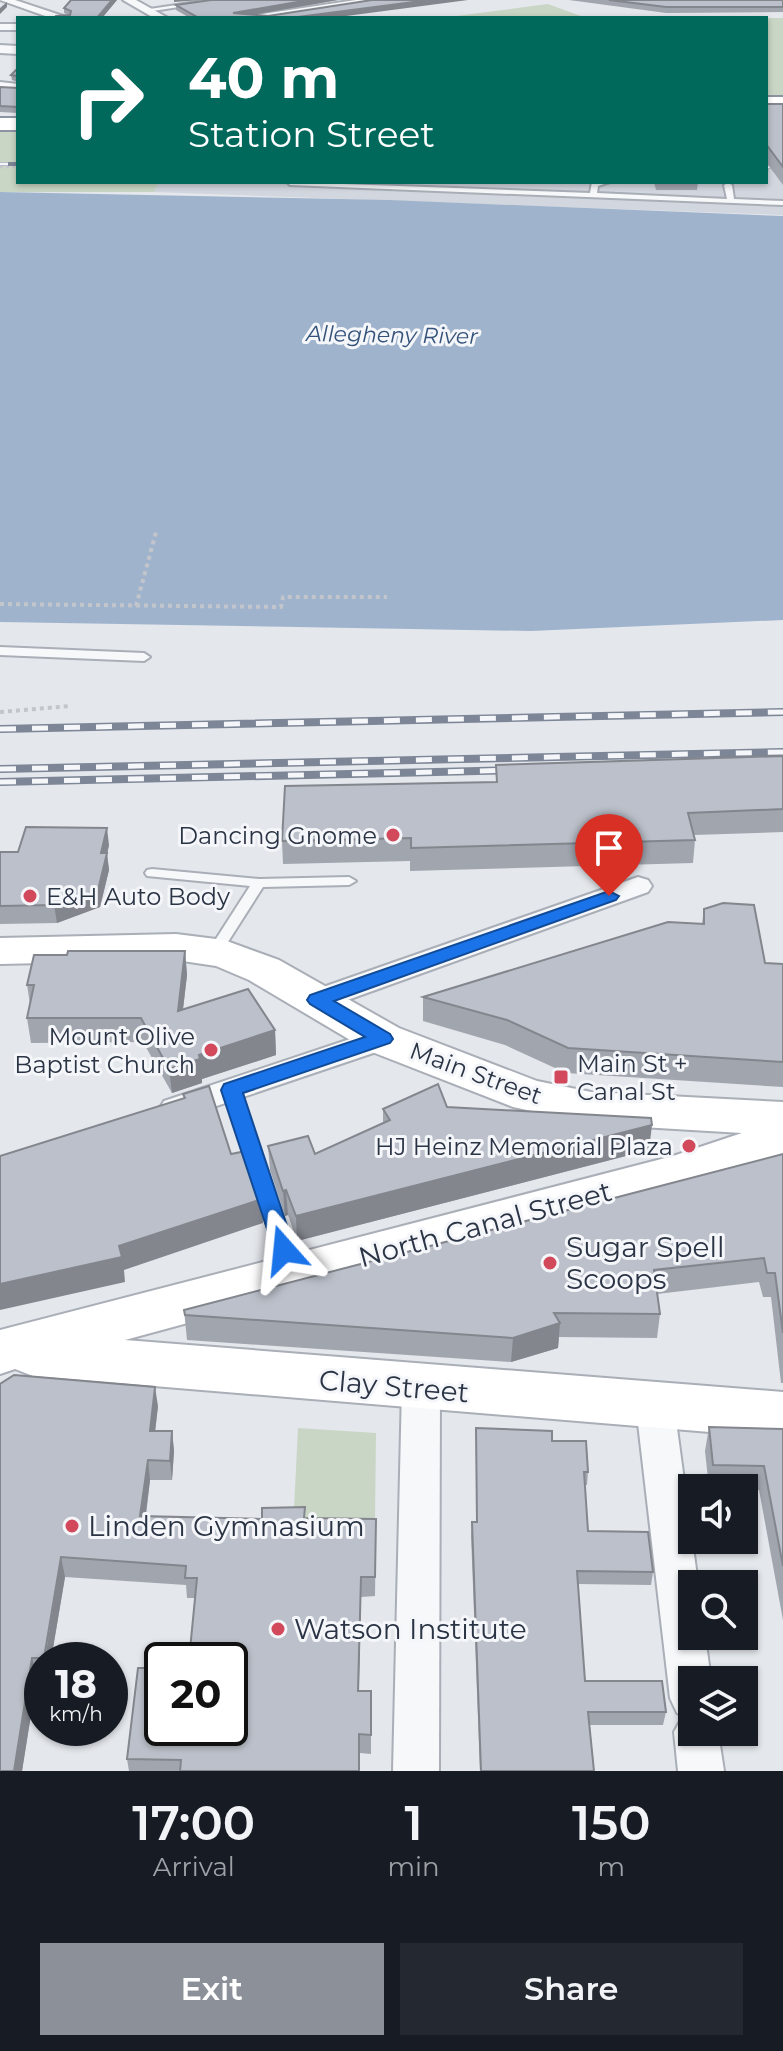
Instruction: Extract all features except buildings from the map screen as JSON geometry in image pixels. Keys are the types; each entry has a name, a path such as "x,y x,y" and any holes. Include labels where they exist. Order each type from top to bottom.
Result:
{"street":[{"path":"128,0 158,16"},
{"path":"254,16 339,2 381,0"},
{"path":"8,1 57,16"},
{"path":"317,1000 638,886"},
{"name":"Main Street","path":"0,951 176,947 214,953 264,970 383,1039 529,1096 591,1108 783,1119"},
{"path":"143,1119 383,1039"},
{"name":"North Canal Street","path":"3,1352 679,1172 783,1137"},
{"name":"Clay Street","path":"3,1352 783,1415"},
{"path":"416,1771 421,1388"},
{"path":"655,1406 688,1666"},
{"path":"698,1746 701,1771"}],"lane":[{"path":"146,10 222,0"},
{"path":"318,184 783,203"},
{"path":"593,194 595,184"},
{"path":"728,185 731,202"},
{"path":"0,651 144,657"},
{"path":"152,873 259,883 349,881"},
{"path":"214,953 259,883"},
{"path":"232,1090 292,1275"}],"path":[{"path":"136,606 156,532"},
{"path":"0,604 281,607 283,597 387,597"},
{"path":"0,712 70,706"}],"shaded area":[{"path":"768,109 783,109 783,215 154,192 158,184 768,184"}],"green space":[{"path":"548,4 581,16 457,16"},
{"path":"768,18 783,18 783,95 768,95"},
{"path":"0,131 16,131 16,184 158,184 154,192 0,192"},
{"path":"298,1428 376,1433 375,1520 306,1520 294,1509"}],"water":[{"name":"Allegheny River","path":"0,192 389,200 783,216 783,620 531,631 0,622"}],"railway":[{"path":"0,164 16,164"},
{"path":"768,167 783,167"},
{"path":"0,729 783,712"},
{"path":"0,769 783,752"},
{"path":"0,782 519,770"}],"place":[{"name":"Dancing Gnome","path":"393,835"},
{"name":"E&H Auto Body","path":"30,896"},
{"name":"Mount Olive Baptist Church","path":"211,1050"},
{"name":"Main St + Canal St","path":"561,1077"},
{"name":"HJ Heinz Memorial Plaza","path":"689,1146"},
{"name":"Sugar Spell Scoops","path":"550,1263"},
{"name":"Linden Gymnasium","path":"72,1526"},
{"name":"Watson Institute","path":"278,1629"}],"route":[{"path":"284,1250 232,1090 383,1039 317,1000 609,896"}]}
